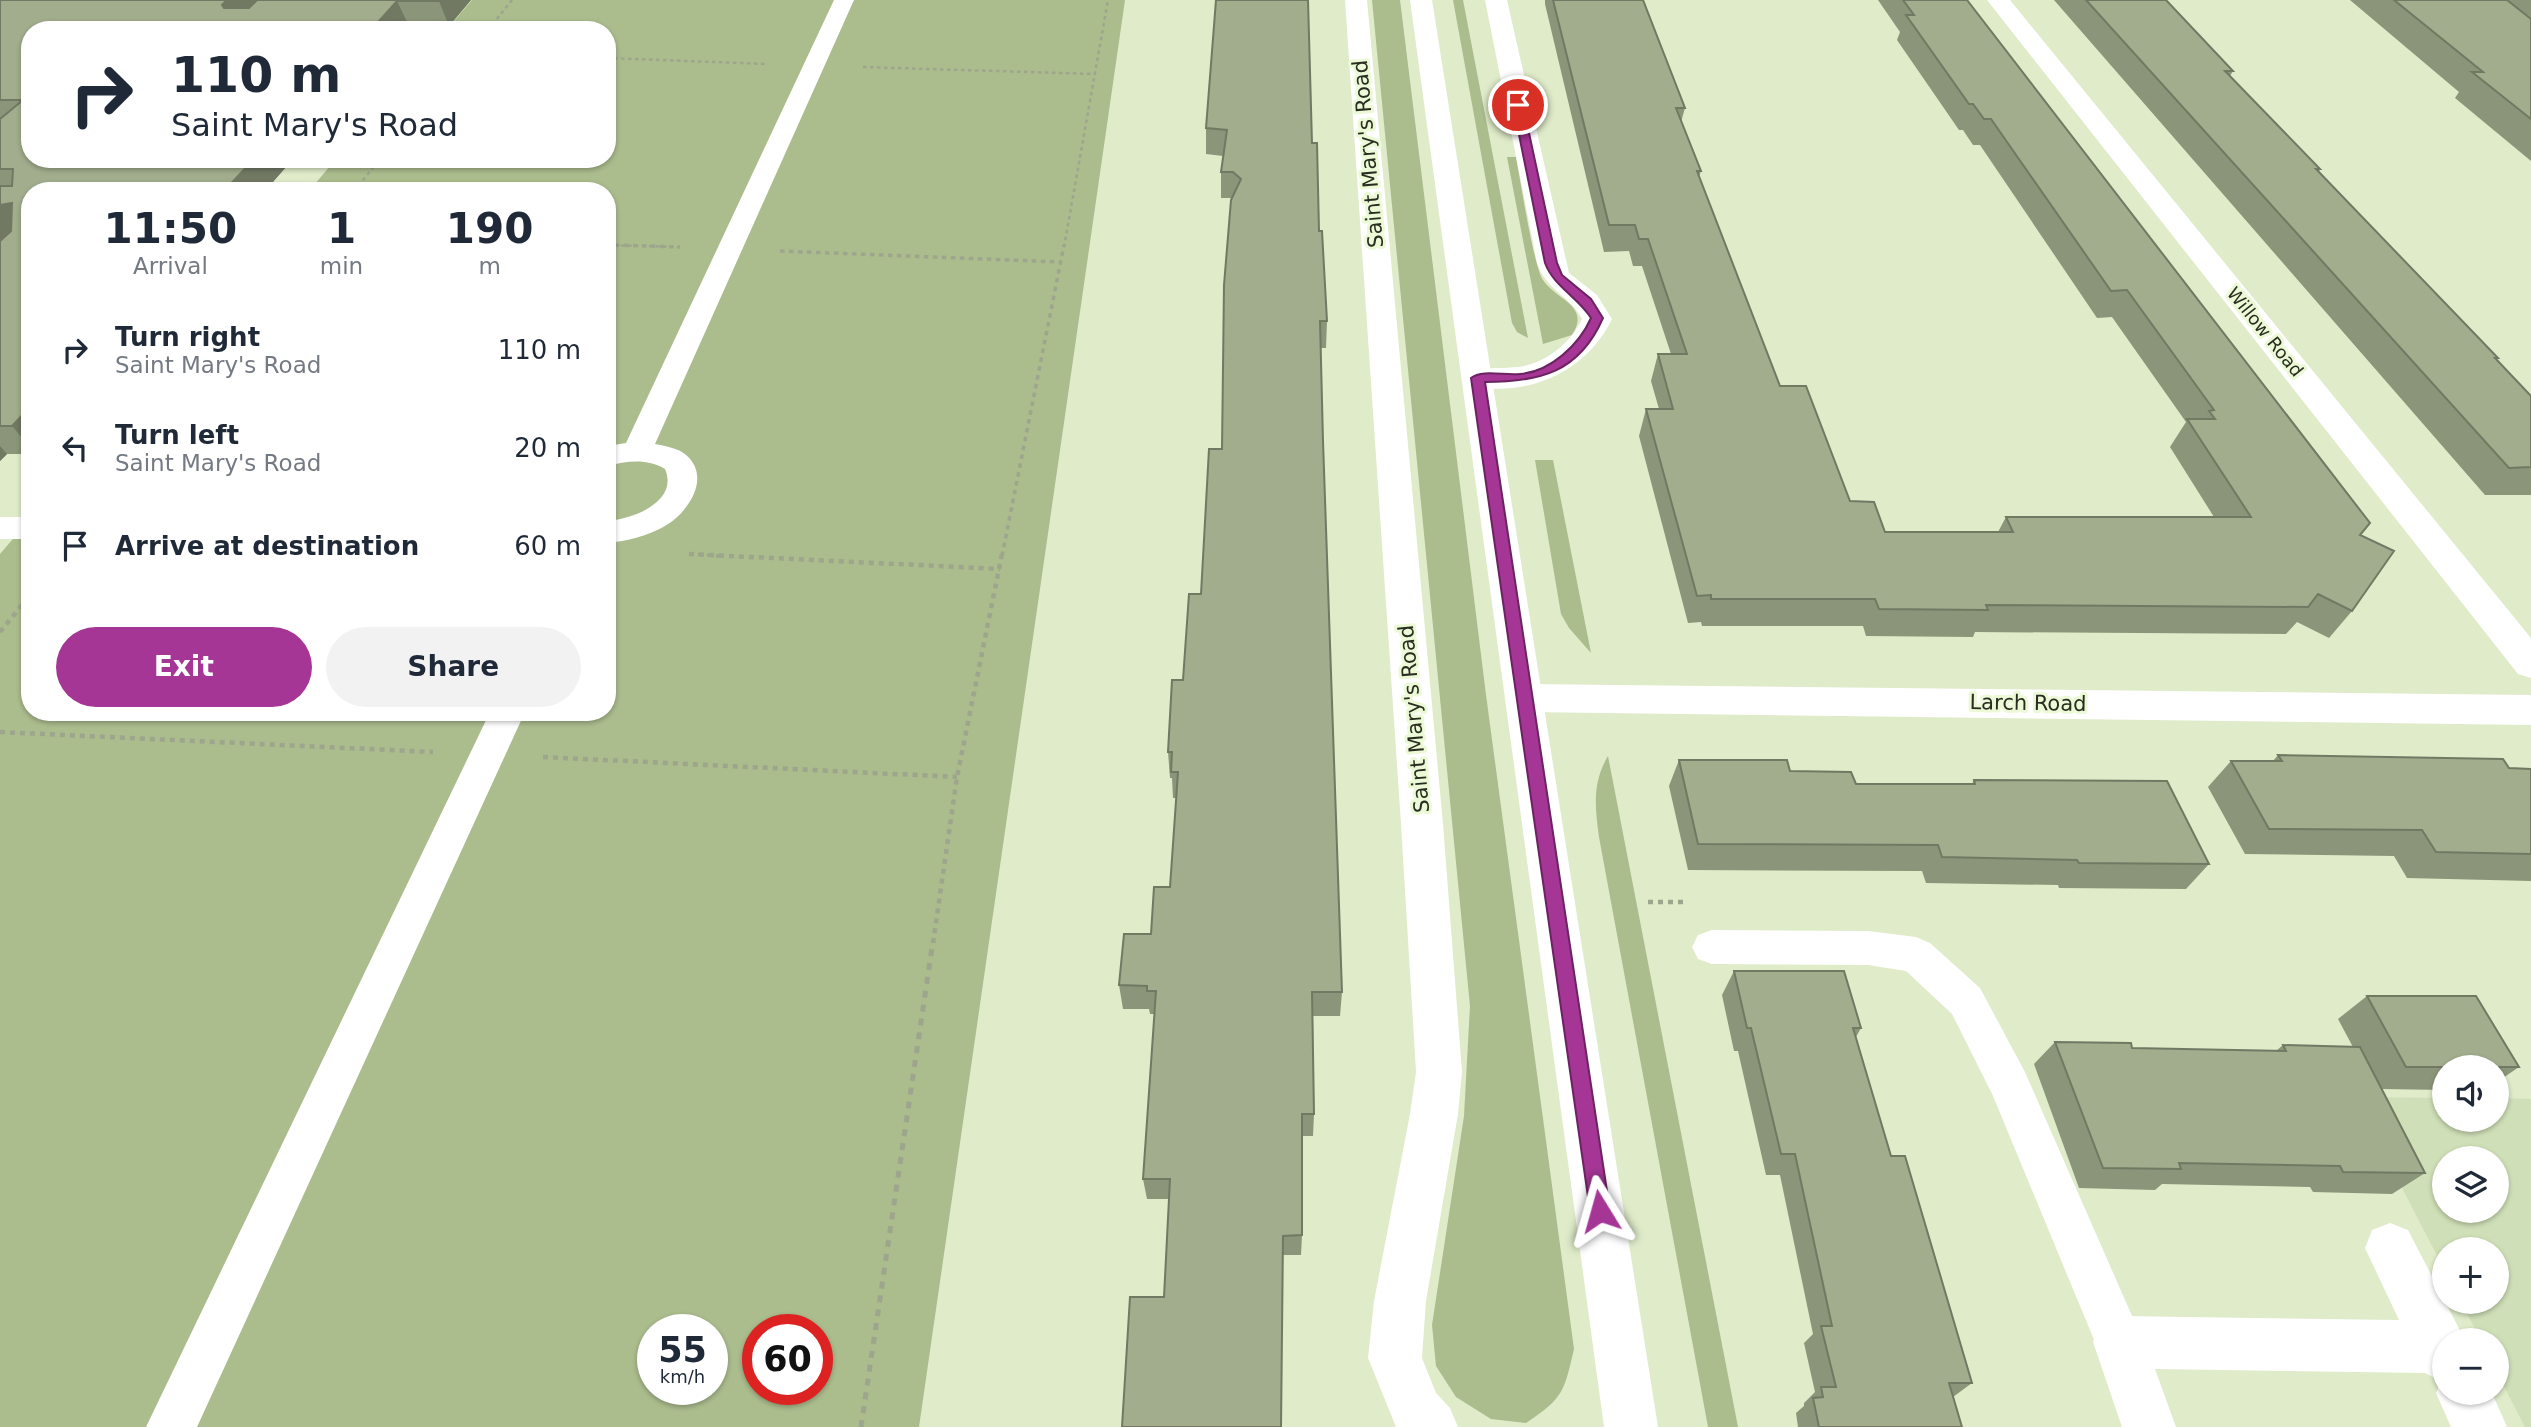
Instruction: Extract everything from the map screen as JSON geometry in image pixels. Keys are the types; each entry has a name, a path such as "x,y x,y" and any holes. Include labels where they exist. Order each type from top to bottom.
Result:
{"street":[{"name":"Saint Mary's Road","path":"1356,0 1420,796 1439,1072 1434,1114 1400,1301 1395,1358 1417,1412 1431,1427"},
{"path":"1421,0 1632,1427"},
{"path":"1478,378 1521,378 1542,374 1564,361 1592,331 1597,318 1587,301 1556,277 1551,263 1496,0"},
{"name":"Willow Road","path":"1998,0 2531,664"},
{"name":"Larch Road","path":"1525,698 2531,709"},
{"path":"2390,1248 2432,1331"},
{"path":"2149,1427 2119,1342 2432,1364"},
{"path":"2469,1405 2480,1427"}],"lane":[{"path":"637,451 844,0"},
{"path":"616,454 637,451 655,453 670,459 680,468 683,480 680,492 671,505 656,517 637,526 616,530"},
{"path":"0,528 21,528"},
{"path":"171,1427 504,721"},
{"path":"1712,947 1868,948 1916,955 1966,1001 2010,1086 2119,1342"}],"path":[{"path":"495,21 512,0"},
{"path":"861,1427 957,778 1061,262 1108,0"},
{"path":"361,182 373,168"},
{"path":"616,244 1061,262"},
{"path":"688,554 1000,569"},
{"path":"0,632 21,606"},
{"path":"0,732 957,778"}],"shaded area":[{"path":"472,0 1125,0 919,1427 0,1427 0,554 21,530 21,721 616,721 616,182 317,182 328,168 616,168 616,21 454,21"},
{"path":"1372,0 1400,0 1486,695 1574,1349 1568,1375 1555,1400 1526,1423 1491,1419 1456,1397 1436,1366 1432,1325 1464,1116 1470,1006"},
{"path":"1453,0 1463,0 1528,338 1517,332 1512,323"},
{"path":"1507,157 1516,157 1539,272 1549,287 1570,304 1577,317 1577,325 1572,335 1543,344"},
{"path":"1535,460 1553,460 1591,653 1569,628 1561,614"},
{"path":"1608,756 1738,1427 1708,1427 1599,837 1597,786"},
{"path":"2355,1097 2432,1098 2432,1132 2509,1132 2509,1098 2531,1099 2531,1427 2525,1427 2509,1396 2509,1328 2475,1328 2467,1314 2509,1314 2509,1237 2432,1237 2432,1246"}],"building":[{"path":"0,0 227,0 222,5 224,8 249,8 257,0 439,0 397,1 379,21 21,21 21,100 0,100"},
{"path":"1216,0 1308,0 1312,143 1317,143 1319,231 1322,231 1327,321 1320,321 1342,992 1312,992 1314,1114 1302,1114 1302,1235 1283,1236 1281,1427 1122,1427 1130,1297 1164,1297 1170,1179 1143,1179 1156,991 1147,991 1147,986 1119,985 1124,934 1151,934 1154,887 1170,887 1178,772 1171,772 1172,752 1168,752 1172,680 1183,680 1189,594 1201,594 1209,449 1222,449 1224,285 1231,200 1241,179 1233,172 1221,172 1227,130 1206,128"},
{"path":"1553,0 1643,0 1685,108 1676,108 1701,171 1697,171 1780,386 1806,386 1850,501 1874,502 1885,532 2013,532 2006,517 2251,517 2187,419 2215,419 2209,411 2214,410 2127,290 2111,291 1991,119 1984,119 1973,104 1969,104 1906,15 1914,15 1903,0 1967,0 2370,523 2360,535 2394,551 2352,611 2318,594 2308,607 1986,605 1988,610 1879,609 1875,599 1711,599 1711,595 1697,596 1646,409 1673,409 1658,354 1687,354 1648,239 1639,239 1635,225 1609,225"},
{"path":"2086,0 2166,0 2233,71 2225,71 2531,396 2531,467 2509,468"},
{"path":"2394,0 2507,0 2531,19 2531,119 2472,72 2483,72"},
{"path":"21,102 21,168 246,168 232,182 21,182 21,416 12,426 0,426 0,241 11,231 12,203 0,205 0,186 12,186 13,169 0,169 0,119"},
{"path":"2278,755 2503,759 2509,768 2531,769 2531,854 2436,852 2422,830 2269,829 2231,761 2282,761"},
{"path":"1679,760 1787,760 1790,771 1851,772 1856,784 1975,784 1974,780 2167,781 2209,864 2079,863 2077,860 1942,857 1938,845 1698,844"},
{"path":"1734,971 1844,971 1861,1028 1853,1028 1891,1156 1905,1156 1972,1383 1949,1383 1962,1427 1819,1427 1813,1398 1823,1397 1821,1387 1836,1387 1821,1326 1832,1326 1795,1154 1781,1154 1751,1028 1747,1028"},
{"path":"2367,996 2476,996 2519,1067 2509,1067 2509,1055 2432,1055 2432,1067 2406,1067"},
{"path":"2055,1042 2131,1043 2132,1048 2286,1051 2283,1045 2360,1047 2425,1173 2343,1172 2340,1166 2179,1163 2181,1169 2103,1168"}],"route":[{"path":"1518,105 1556,277 1587,301 1597,318 1592,331 1564,361 1542,374 1521,378 1478,378 1600,1211"}]}
